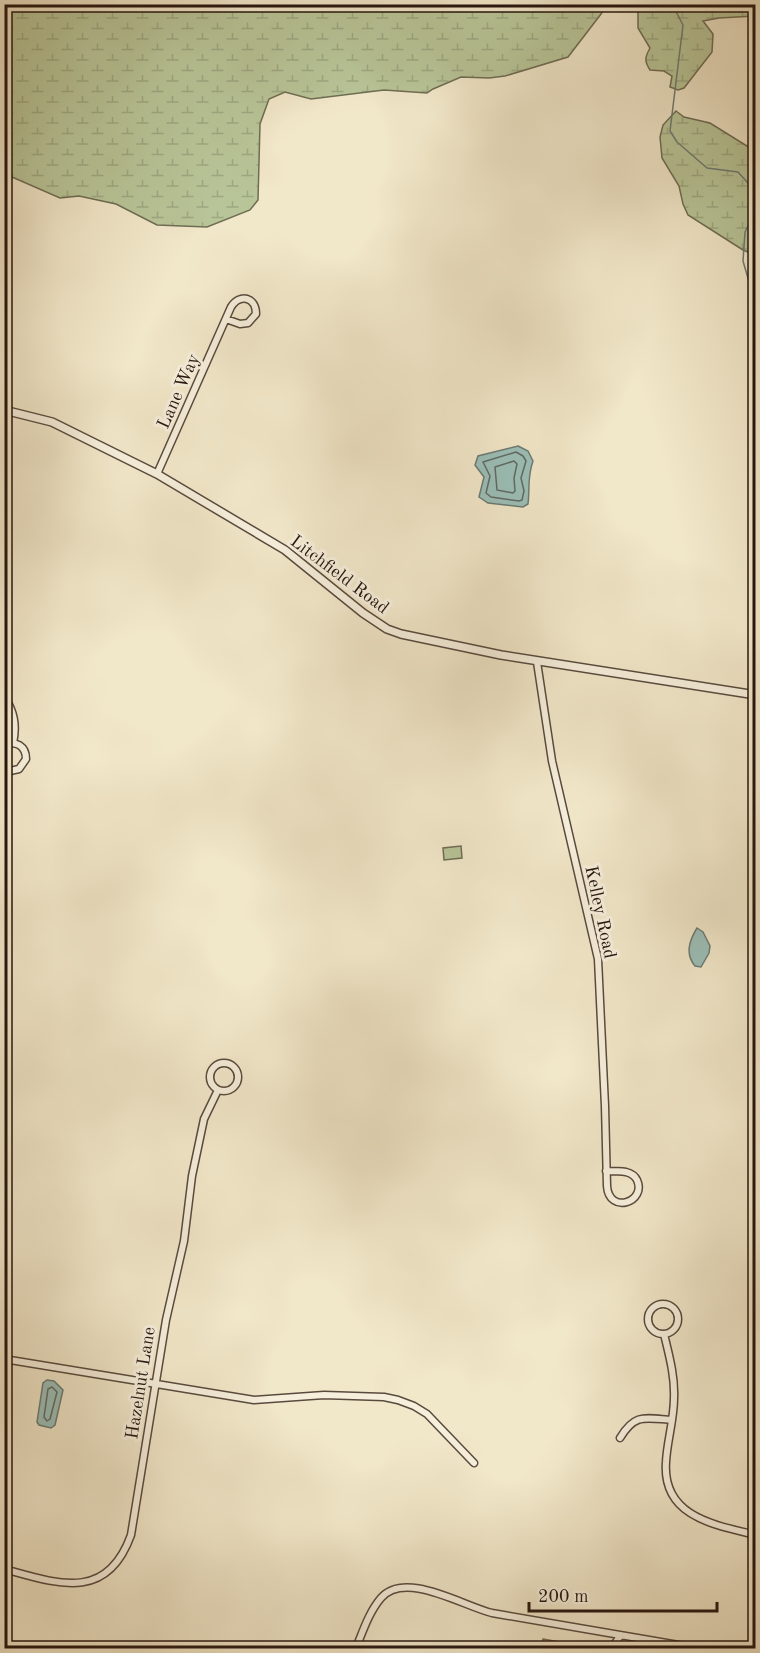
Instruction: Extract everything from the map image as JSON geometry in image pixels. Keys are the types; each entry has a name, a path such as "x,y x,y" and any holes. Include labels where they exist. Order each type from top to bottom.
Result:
{"street":[{"name":"Lane Way","path":"157,474 226,319 237,300 245,298 256,306 255,318 248,323 240,324 226,319"},
{"name":"Litchfield Road","path":"4,410 52,422 157,474 285,550 363,613 401,634 537,662 756,695"},
{"name":"Kelley Road","path":"537,662 552,761 598,959 604,1079 606,1171 607,1191 613,1200 622,1203 632,1200 638,1191 634,1177 626,1172 606,1171"},
{"path":"4,696 14,715 13,743"},
{"path":"4,745 18,744 25,750 27,759 19,770 10,771 4,768"},
{"name":"Hazelnut Lane","path":"221,1063 231,1065 238,1072 237,1084 231,1090 218,1090 211,1083 210,1073 216,1065 221,1063"},
{"path":"4,1072 7,1078 4,1088"},
{"name":"Hazelnut Lane","path":"4,1569 49,1582 75,1584 90,1582 102,1576 120,1558 131,1535 170,1298 184,1241 192,1176 207,1111 218,1090"},
{"path":"664,1305 673,1308 678,1317 676,1326 669,1333 664,1334 651,1329 648,1320 654,1307 664,1305"},
{"path":"664,1334 673,1385 672,1420 665,1472 673,1495 690,1515 701,1521 756,1535"},
{"path":"4,1359 254,1400 324,1395 366,1396 398,1400 427,1414 474,1463"},
{"path":"620,1438 627,1426 634,1420 643,1418 672,1420"},
{"path":"356,1648 373,1610 382,1598 392,1590 410,1587 423,1588 477,1610 620,1636 664,1648"},
{"path":"612,1648 620,1636"},
{"path":"648,1642 657,1640 696,1648"}],"green space":[{"path":"4,5 606,5 568,57 505,76 461,77 427,93 384,90 311,99 285,92 269,99 260,124 258,200 250,210 207,227 157,225 116,204 79,196 60,198 5,174"},
{"path":"638,5 755,5 755,16 703,21 713,34 712,52 684,88 678,90 670,87 672,76 664,71 650,70 648,67 646,59 650,48 638,28"},
{"path":"676,111 684,117 710,123 755,151 755,255 743,250 688,215 679,186 662,158 660,137 663,125"},
{"path":"461,846 462,858 444,860 443,848"},
{"path":"543,1639 576,1645 575,1648 541,1648"}],"water":[{"path":"518,446 528,451 533,461 529,478 528,504 523,507 488,503 479,497 484,477 475,465 478,456"},
{"path":"697,928 703,932 710,946 709,953 701,967 695,966 689,952 690,943"},
{"path":"47,1380 54,1381 63,1390 55,1425 51,1428 39,1425 37,1422 43,1383"}],"waterway":[{"path":"672,4 683,25 670,131 677,142 707,168 738,172 756,192"},
{"path":"756,210 745,232 743,261 752,292 756,335"}]}
